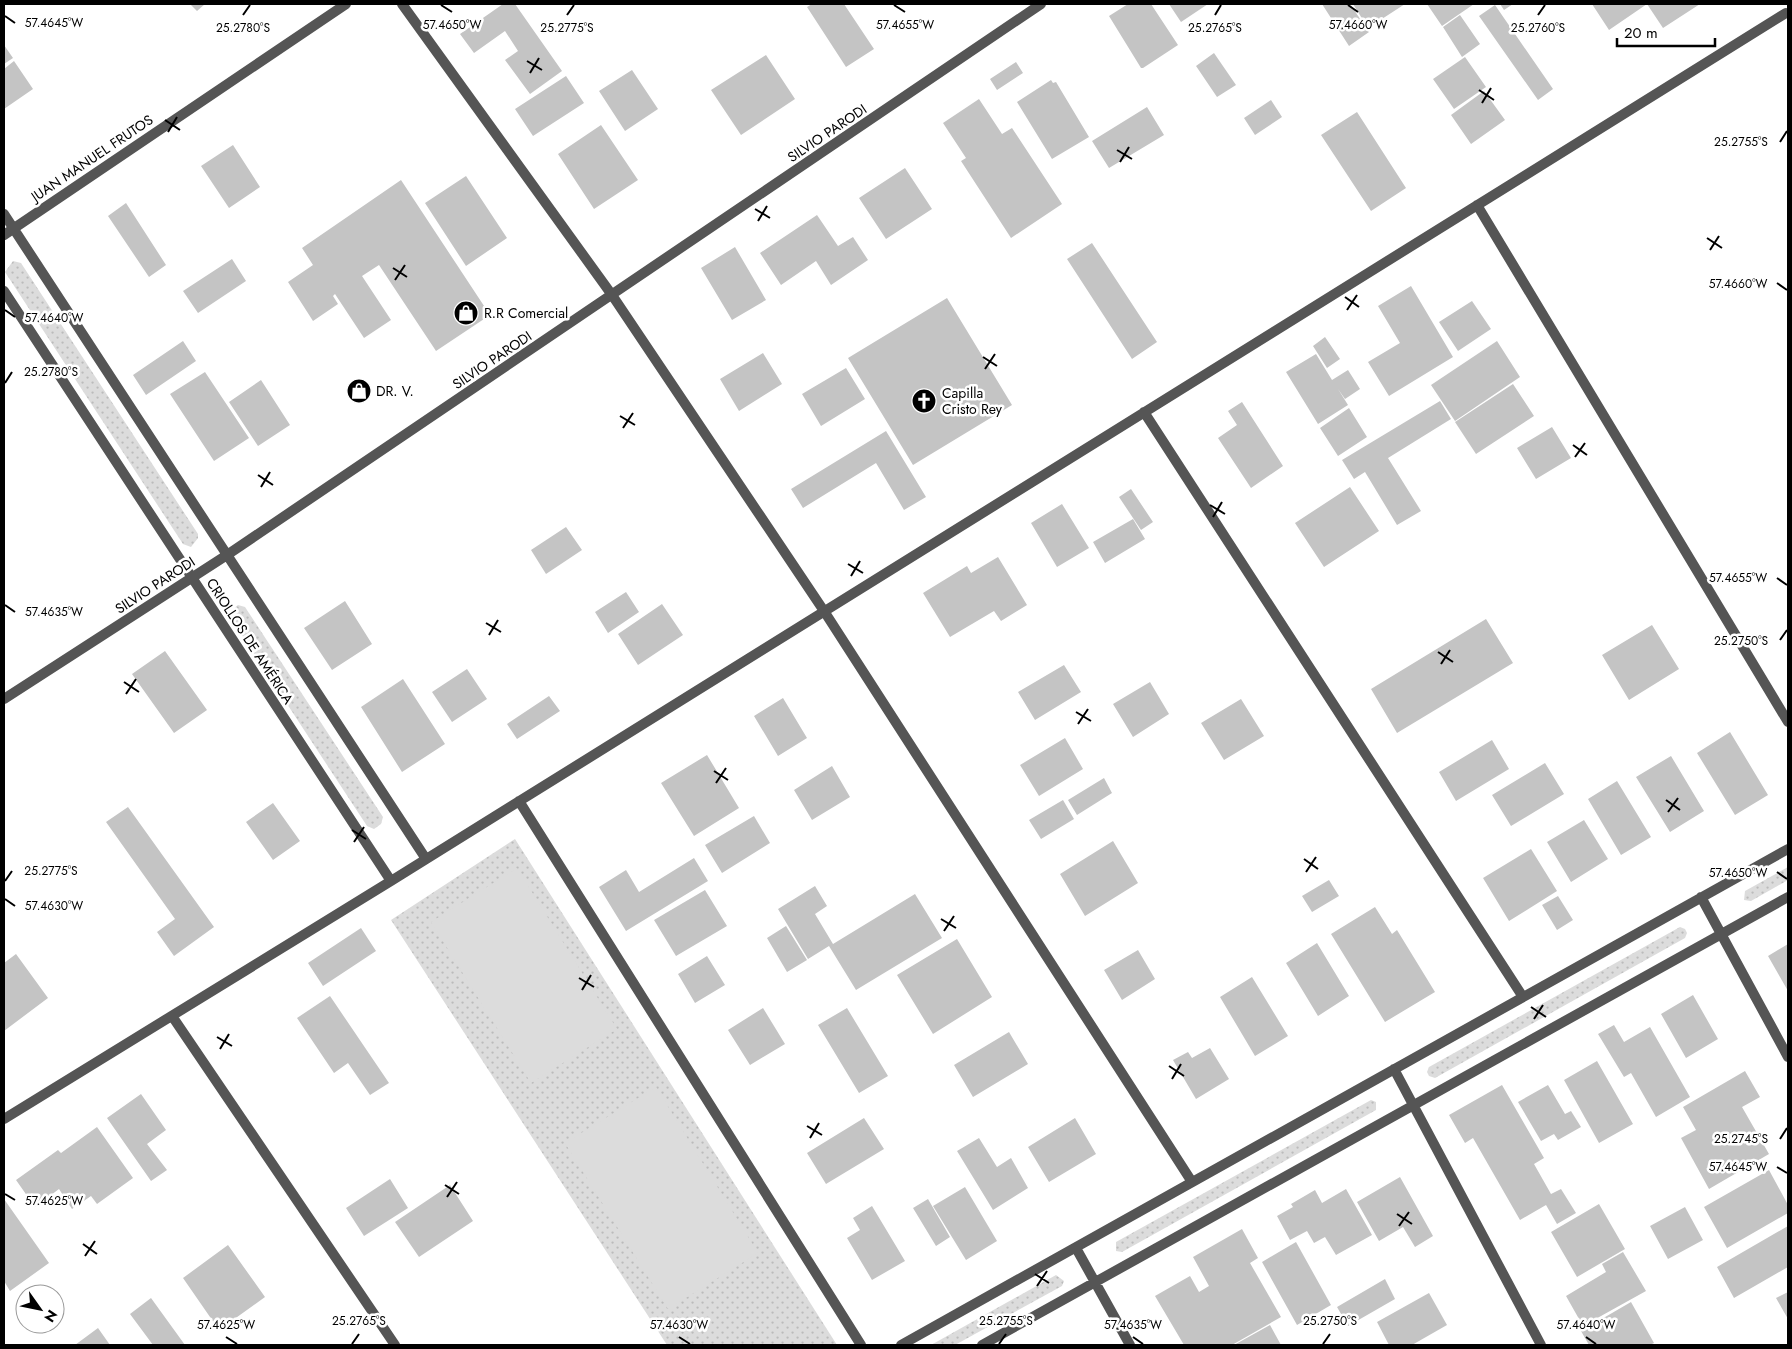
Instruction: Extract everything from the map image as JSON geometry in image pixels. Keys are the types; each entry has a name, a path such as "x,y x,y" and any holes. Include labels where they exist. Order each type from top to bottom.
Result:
{"street":[{"name":"JUAN MANUEL FRUTOS","path":"4,235 346,4"},
{"path":"402,4 612,296 824,611 1192,1182"},
{"name":"SILVIO PARODI","path":"4,699 227,555 1041,4"},
{"path":"4,1119 391,881 1477,205 1785,11"},
{"path":"1477,205 1788,722"},
{"path":"4,214 426,859"},
{"name":"CRIOLLOS DE AMÉRICA","path":"4,291 391,881"},
{"path":"1144,412 1523,997"},
{"path":"519,801 861,1345"},
{"path":"901,1345 1788,848"},
{"path":"982,1345 1788,896"},
{"path":"1701,898 1788,1057"},
{"path":"172,1016 394,1345"},
{"path":"1394,1069 1542,1345"},
{"path":"1076,1248 1130,1345"}],"shaded area":[{"path":"13,261 21,263 198,534 198,538 191,547 183,544 5,272"},
{"path":"238,605 245,607 383,817 381,824 374,829 367,826 230,617 232,610"},
{"path":"515,839 837,1345 667,1345 391,920"},
{"path":"1788,867 1788,880 1751,901 1744,900 1745,891"},
{"path":"517,868 617,1029 531,1083 431,922"},
{"path":"1680,927 1685,929 1687,933 1685,938 1435,1078 1429,1076 1427,1072 1429,1067"},
{"path":"656,1087 758,1253 668,1309 565,1143"},
{"path":"1371,1100 1376,1102 1376,1110 1122,1252 1116,1251 1116,1242"},
{"path":"1056,1275 1064,1281 1062,1286 955,1345 931,1345"}],"building":[{"path":"190,4 205,4 197,11"},
{"path":"503,4 515,4 562,71 530,94 505,60 518,51 505,31 474,53 460,34"},
{"path":"812,4 844,4 874,49 846,67 807,7"},
{"path":"1128,4 1151,4 1178,45 1143,68 1141,68 1109,16"},
{"path":"1169,4 1208,4 1181,22"},
{"path":"1322,4 1350,4 1369,32 1349,46"},
{"path":"1353,4 1405,4 1368,28"},
{"path":"1427,4 1474,4 1442,26"},
{"path":"1500,4 1513,4 1504,10"},
{"path":"1592,4 1647,4 1609,30"},
{"path":"1647,4 1700,4 1663,28"},
{"path":"1495,5 1553,89 1538,100 1479,16"},
{"path":"1460,15 1480,44 1462,57 1443,27"},
{"path":"4,45 13,58 4,64"},
{"path":"1214,53 1236,85 1217,97 1196,66"},
{"path":"766,55 795,99 741,135 711,90"},
{"path":"1465,57 1486,87 1454,109 1433,79"},
{"path":"14,61 33,89 4,109 4,69"},
{"path":"1016,62 1023,73 997,90 990,79"},
{"path":"632,70 658,109 625,131 599,91"},
{"path":"566,76 584,103 533,136 515,109"},
{"path":"1051,80 1053,83 1056,82 1089,137 1052,159 1017,102"},
{"path":"1484,91 1505,120 1471,144 1451,115"},
{"path":"979,99 1002,134 1012,128 1062,204 1011,238 961,161 966,158 943,123"},
{"path":"1271,100 1282,117 1255,135 1244,118"},
{"path":"1147,107 1164,135 1109,168 1092,141"},
{"path":"1357,112 1406,188 1371,211 1321,135"},
{"path":"601,125 638,180 594,209 558,154"},
{"path":"233,145 260,187 229,208 201,166"},
{"path":"905,168 932,209 886,239 859,198"},
{"path":"466,176 507,238 466,266 425,203"},
{"path":"401,180 490,315 436,351 379,265 362,276 391,320 364,338 335,294 333,296 338,304 313,321 288,282 313,265 302,248"},
{"path":"126,203 166,265 149,277 108,216"},
{"path":"817,215 838,246 853,237 868,260 831,285 816,261 781,285 760,253"},
{"path":"1092,243 1157,342 1132,359 1067,259"},
{"path":"735,247 766,300 732,320 701,268"},
{"path":"232,259 246,281 198,313 183,291"},
{"path":"1411,286 1453,357 1389,396 1368,362 1400,343 1378,306"},
{"path":"947,298 1012,405 913,465 848,358"},
{"path":"1472,301 1491,329 1458,351 1439,322"},
{"path":"1325,337 1340,359 1327,368 1313,346"},
{"path":"183,341 196,361 146,395 133,375"},
{"path":"1497,341 1520,377 1455,421 1431,385"},
{"path":"763,353 782,384 739,411 720,379"},
{"path":"1316,354 1332,380 1348,370 1360,389 1345,399 1338,389 1348,405 1318,424 1286,372"},
{"path":"846,368 865,399 821,426 802,394"},
{"path":"205,372 249,438 214,461 170,394"},
{"path":"261,380 290,425 258,446 229,402"},
{"path":"1513,384 1534,416 1476,454 1455,422"},
{"path":"1440,401 1451,419 1388,458 1421,511 1397,525 1365,472 1354,479 1342,460"},
{"path":"1242,402 1283,466 1251,488 1218,438 1237,425 1228,411"},
{"path":"1349,408 1367,437 1338,456 1320,428"},
{"path":"1552,427 1571,458 1536,479 1517,448"},
{"path":"886,431 926,497 904,510 876,463 803,508 791,489"},
{"path":"1350,487 1379,531 1324,567 1295,523"},
{"path":"1131,489 1153,522 1141,530 1119,497"},
{"path":"1062,504 1089,548 1057,567 1031,523"},
{"path":"1133,519 1145,539 1105,563 1093,542"},
{"path":"566,527 582,550 546,574 531,550"},
{"path":"998,557 1027,605 1001,621 994,611 950,637 923,593 967,566 971,573"},
{"path":"626,592 639,612 608,633 595,612"},
{"path":"345,601 372,644 332,670 304,628"},
{"path":"662,604 683,635 638,665 618,634"},
{"path":"1486,619 1513,663 1397,733 1371,689"},
{"path":"1652,625 1679,669 1629,700 1602,655"},
{"path":"165,651 207,710 174,733 132,674"},
{"path":"1064,665 1081,692 1035,720 1018,692"},
{"path":"467,669 487,699 452,722 432,692"},
{"path":"403,679 445,744 402,772 361,707"},
{"path":"1150,682 1169,714 1133,737 1113,704"},
{"path":"549,696 560,711 517,739 507,724"},
{"path":"783,698 807,738 778,756 754,716"},
{"path":"1241,699 1264,736 1224,760 1201,723"},
{"path":"1730,732 1768,795 1735,815 1697,753"},
{"path":"1065,738 1083,769 1039,796 1020,765"},
{"path":"1492,740 1509,769 1456,801 1439,772"},
{"path":"707,755 739,808 694,836 661,783"},
{"path":"1671,756 1704,811 1670,832 1636,777"},
{"path":"1545,763 1564,794 1511,826 1492,795"},
{"path":"832,766 850,797 812,820 794,790"},
{"path":"1104,778 1112,793 1077,815 1068,800"},
{"path":"1617,781 1651,837 1621,855 1588,799"},
{"path":"1063,800 1074,819 1041,839 1029,820"},
{"path":"273,803 300,841 273,860 246,822"},
{"path":"128,807 214,927 174,956 157,932 175,919 106,822"},
{"path":"754,816 770,843 722,873 705,845"},
{"path":"1584,820 1608,859 1571,882 1547,842"},
{"path":"1113,841 1138,883 1085,916 1060,874"},
{"path":"1531,849 1557,891 1509,921 1483,878"},
{"path":"694,858 708,881 626,931 599,887 626,870 639,892"},
{"path":"1329,880 1339,896 1312,912 1302,896"},
{"path":"815,886 827,906 815,914 833,944 915,894 942,938 856,990 829,946 808,959 778,909"},
{"path":"705,890 727,926 676,956 654,920"},
{"path":"1558,896 1573,920 1557,930 1542,905"},
{"path":"1375,907 1392,934 1397,930 1435,992 1385,1022 1331,934"},
{"path":"786,926 807,960 787,972 767,938"},
{"path":"361,928 376,951 323,986 308,963"},
{"path":"957,939 992,997 933,1034 897,975"},
{"path":"1317,943 1349,996 1318,1016 1286,963"},
{"path":"1788,944 1788,991 1768,956"},
{"path":"1138,950 1155,979 1122,1000 1104,970"},
{"path":"16,954 48,998 4,1031 4,963"},
{"path":"707,956 725,985 695,1003 678,974"},
{"path":"1252,977 1288,1036 1255,1056 1220,997"},
{"path":"1693,995 1718,1039 1686,1058 1661,1014"},
{"path":"330,996 389,1083 370,1095 348,1063 334,1073 297,1018"},
{"path":"763,1008 785,1044 750,1065 728,1030"},
{"path":"847,1008 888,1076 859,1093 818,1025"},
{"path":"1614,1025 1624,1042 1650,1027 1690,1097 1656,1117 1631,1073 1624,1077 1598,1034"},
{"path":"1009,1032 1028,1064 973,1097 954,1065"},
{"path":"1210,1048 1229,1079 1196,1099 1173,1060 1188,1052 1192,1058"},
{"path":"1597,1061 1633,1124 1599,1143 1564,1080"},
{"path":"1745,1071 1760,1097 1742,1107 1769,1154 1709,1189 1681,1138 1696,1130 1683,1107"},
{"path":"1502,1085 1544,1158 1534,1164 1551,1194 1561,1189 1576,1213 1557,1224 1546,1205 1520,1220 1473,1138 1465,1143 1449,1115"},
{"path":"1548,1085 1565,1114 1571,1111 1581,1127 1558,1140 1554,1134 1541,1141 1518,1102"},
{"path":"141,1094 166,1130 147,1144 167,1170 151,1181 107,1118"},
{"path":"864,1118 884,1149 826,1184 807,1153"},
{"path":"1075,1118 1096,1154 1049,1182 1028,1147"},
{"path":"97,1127 133,1178 97,1204 91,1196 72,1209 59,1189 35,1207 16,1180 58,1150 61,1153"},
{"path":"979,1138 997,1167 1011,1158 1028,1188 993,1210 957,1151"},
{"path":"1769,1170 1788,1205 1788,1213 1727,1248 1704,1207"},
{"path":"1400,1177 1433,1236 1415,1247 1403,1227 1379,1241 1357,1202"},
{"path":"390,1179 408,1208 364,1236 346,1208"},
{"path":"450,1185 473,1221 419,1257 395,1222"},
{"path":"965,1187 997,1241 966,1260 933,1206"},
{"path":"1346,1189 1372,1235 1336,1255 1325,1237 1314,1243 1307,1231 1290,1240 1277,1216 1293,1207 1291,1204 1315,1190 1322,1203"},
{"path":"4,1199 49,1263 20,1284 15,1284 15,1287 10,1291 4,1281"},
{"path":"928,1199 950,1237 936,1246 913,1208"},
{"path":"1599,1204 1625,1249 1577,1277 1551,1232"},
{"path":"872,1206 905,1261 872,1280 847,1238 860,1230 853,1218"},
{"path":"1685,1207 1703,1240 1668,1259 1650,1226"},
{"path":"1788,1226 1788,1267 1734,1298 1717,1267"},
{"path":"1242,1229 1258,1258 1250,1263 1281,1317 1232,1345 1184,1345 1155,1296 1190,1276 1199,1292 1209,1286 1193,1257"},
{"path":"1296,1242 1331,1305 1297,1325 1262,1262"},
{"path":"228,1245 265,1297 219,1330 183,1278"},
{"path":"1623,1252 1646,1291 1583,1326 1566,1296 1606,1272 1602,1264"},
{"path":"1385,1279 1395,1299 1348,1326 1337,1307"},
{"path":"1788,1292 1788,1319 1776,1298"},
{"path":"1429,1293 1447,1325 1412,1345 1389,1345 1377,1322"},
{"path":"151,1298 185,1345 153,1345 130,1314"},
{"path":"1631,1302 1654,1343 1650,1345 1589,1345 1581,1331"},
{"path":"1270,1325 1281,1345 1234,1345"},
{"path":"98,1328 110,1345 75,1345"}],"place":[{"name":"R.R Comercial","path":"466,313"},
{"name":"DR. V.","path":"359,391"},
{"name":"Capilla Cristo Rey","path":"924,401"}]}
